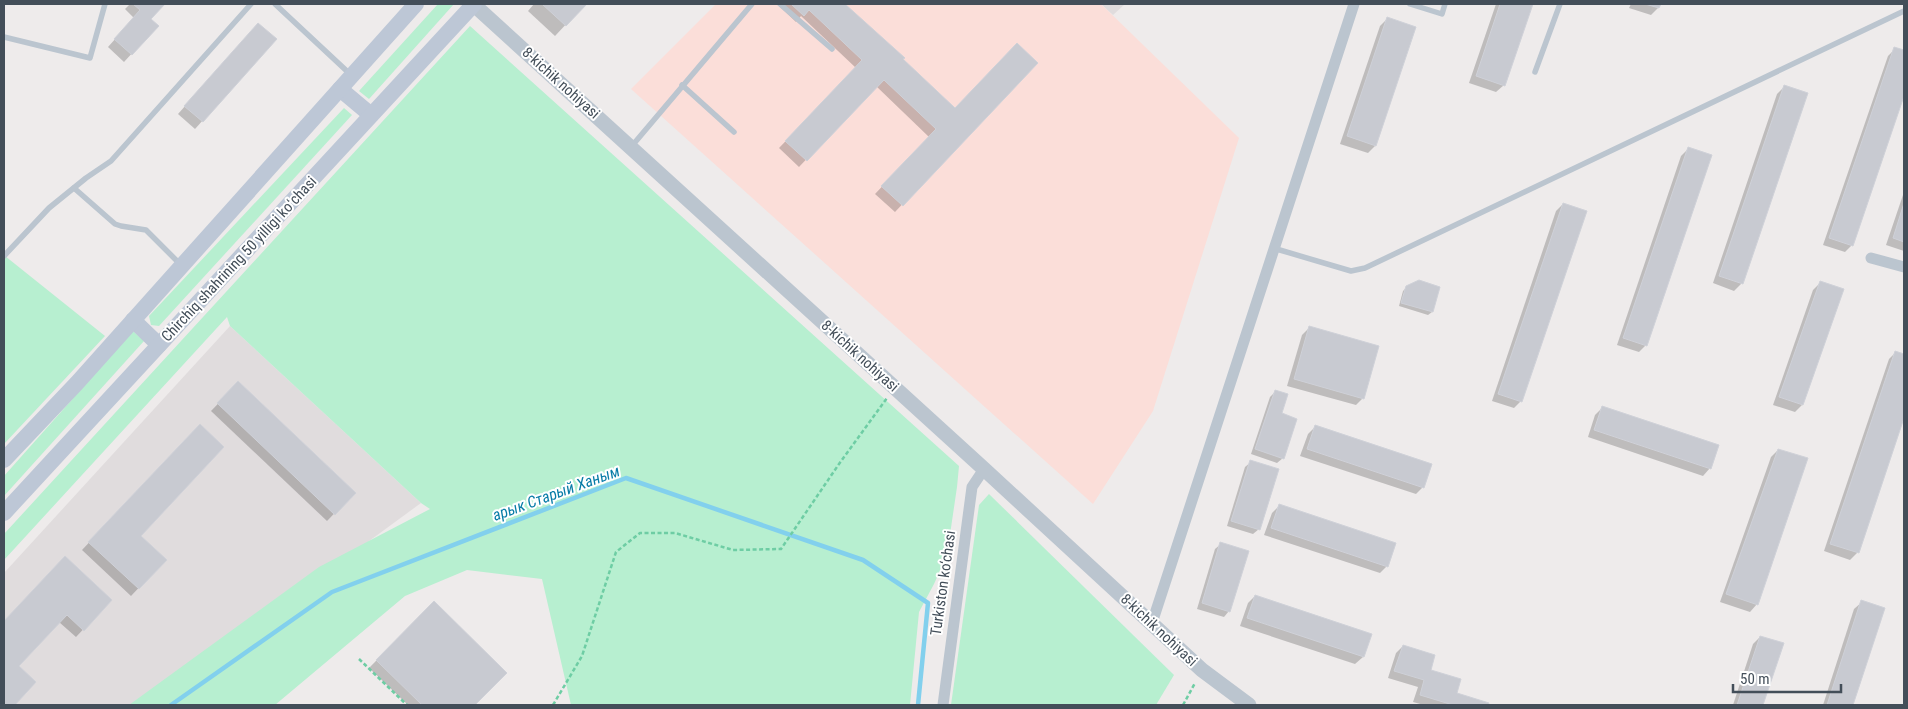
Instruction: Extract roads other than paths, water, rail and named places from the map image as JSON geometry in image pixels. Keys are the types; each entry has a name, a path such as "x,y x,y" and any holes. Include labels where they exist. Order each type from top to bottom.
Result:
{"main road":[{"path":"4,460 77,383 416,4"},
{"name":"Chirchiq shahrining 50 yilligi koʻchasi","path":"4,513 473,4"},
{"path":"340,89 371,115"},
{"path":"133,320 159,345"}],"street":[{"name":"8-kichik nohiyasi","path":"473,4 984,468 1202,670 1249,705"},
{"path":"1152,623 1354,4"},
{"path":"1871,258 1904,268"},
{"name":"Turkiston ko‘chasi","path":"943,705 972,487 984,468"}],"lane":[{"path":"4,37 90,58 105,4"},
{"path":"4,256 49,208 86,178 111,161 251,4"},
{"path":"275,4 352,76"},
{"path":"631,147 752,4"},
{"path":"780,4 832,49"},
{"path":"1410,4 1442,14 1445,4"},
{"path":"1535,72 1560,4"},
{"path":"1273,248 1351,271 1365,268 1904,11"},
{"path":"682,85 734,132"},
{"path":"74,188 116,224 146,230 182,265"}],"waterway":[{"name":"арык Старый Ханым","path":"171,705 332,592 626,478 863,560 928,603 918,705"}]}
